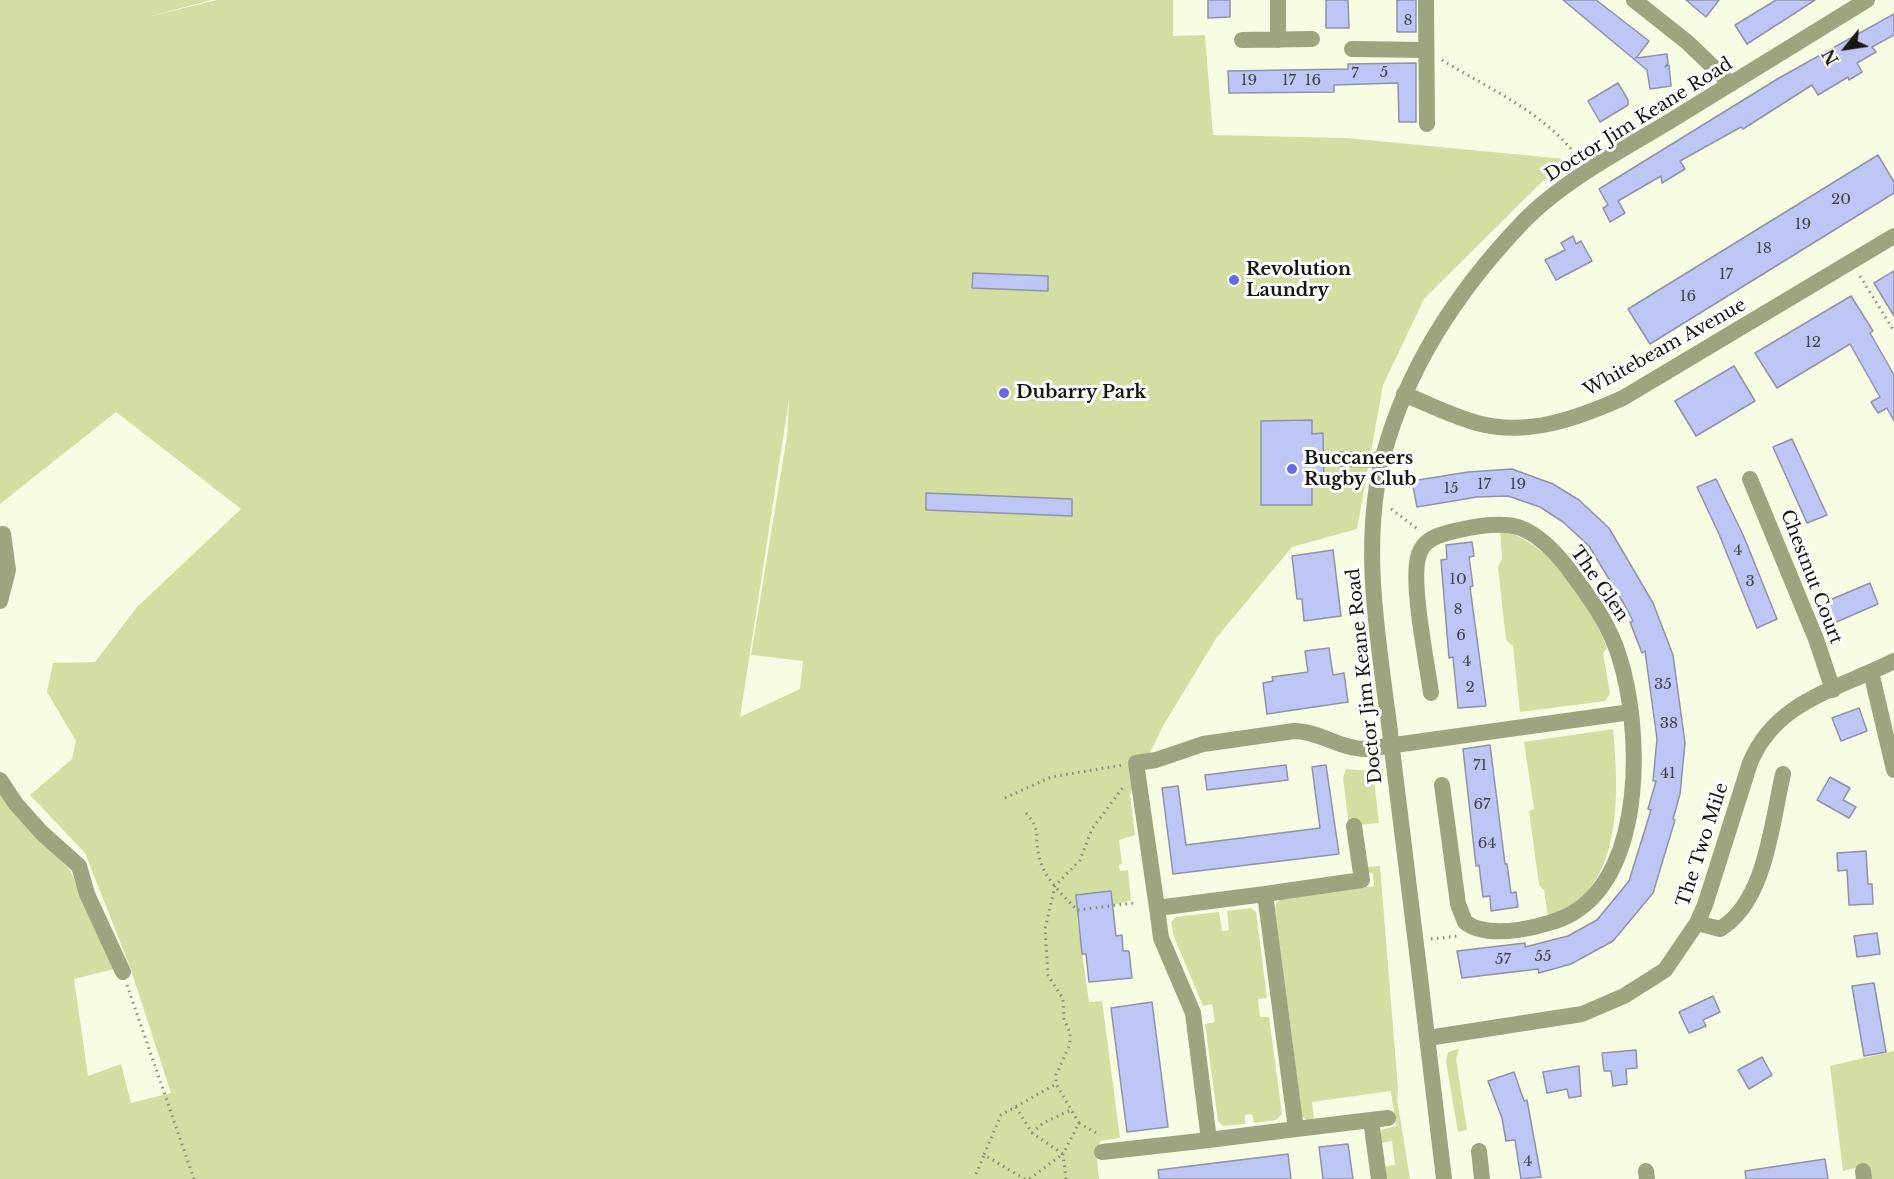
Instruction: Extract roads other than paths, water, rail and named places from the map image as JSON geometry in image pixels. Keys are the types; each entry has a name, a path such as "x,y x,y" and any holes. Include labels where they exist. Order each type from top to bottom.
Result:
{"street":[{"path":"1278,0 1278,40"},
{"path":"1426,0 1427,124"},
{"path":"1634,0 1687,42 1731,84"},
{"name":"Doctor Jim Keane Road","path":"1444,1179 1380,662 1372,575 1376,498 1383,460 1404,394 1433,339 1475,279 1522,222 1589,172 1867,0"},
{"path":"1242,40 1312,39"},
{"path":"1352,49 1425,51"},
{"name":"Whitebeam Avenue","path":"1404,394 1477,423 1520,428 1582,416 1623,398 1894,236"},
{"path":"1341,459 1383,460"},
{"name":"Chestnut Court","path":"1750,479 1816,639 1833,690"},
{"name":"The Glen","path":"1431,693 1417,569 1418,555 1424,543 1443,534 1493,525 1517,527 1545,544 1571,573 1607,626 1621,663 1631,712 1634,754 1625,836 1613,866 1596,894 1581,908 1548,924 1504,930 1471,927 1462,917 1458,904 1442,785"},
{"path":"0,601 8,570 3,534"},
{"name":"The Two Mile","path":"1428,1038 1556,1020 1582,1014 1610,1004 1665,970 1697,923 1750,763 1759,745 1780,717 1797,705 1894,661"},
{"path":"1871,672 1894,770"},
{"path":"1209,1140 1193,1013 1161,938 1137,770 1156,760 1203,744 1294,731 1351,748 1392,745 1631,712"},
{"path":"1697,923 1720,929 1740,912 1753,892 1764,859 1783,774"},
{"path":"0,780 15,804 42,833 79,866 87,894 123,972"},
{"path":"1157,908 1362,880 1354,826"},
{"path":"1266,894 1296,1130"},
{"path":"1102,1144 1209,1140 1388,1118"},
{"path":"1371,1120 1379,1179"},
{"path":"1479,1151 1482,1179"}],"place":[{"name":"Revolution Laundry","path":"1234,280"},
{"name":"Dubarry Park","path":"1004,393"},
{"name":"Buccaneers Rugby Club","path":"1292,469"}]}
